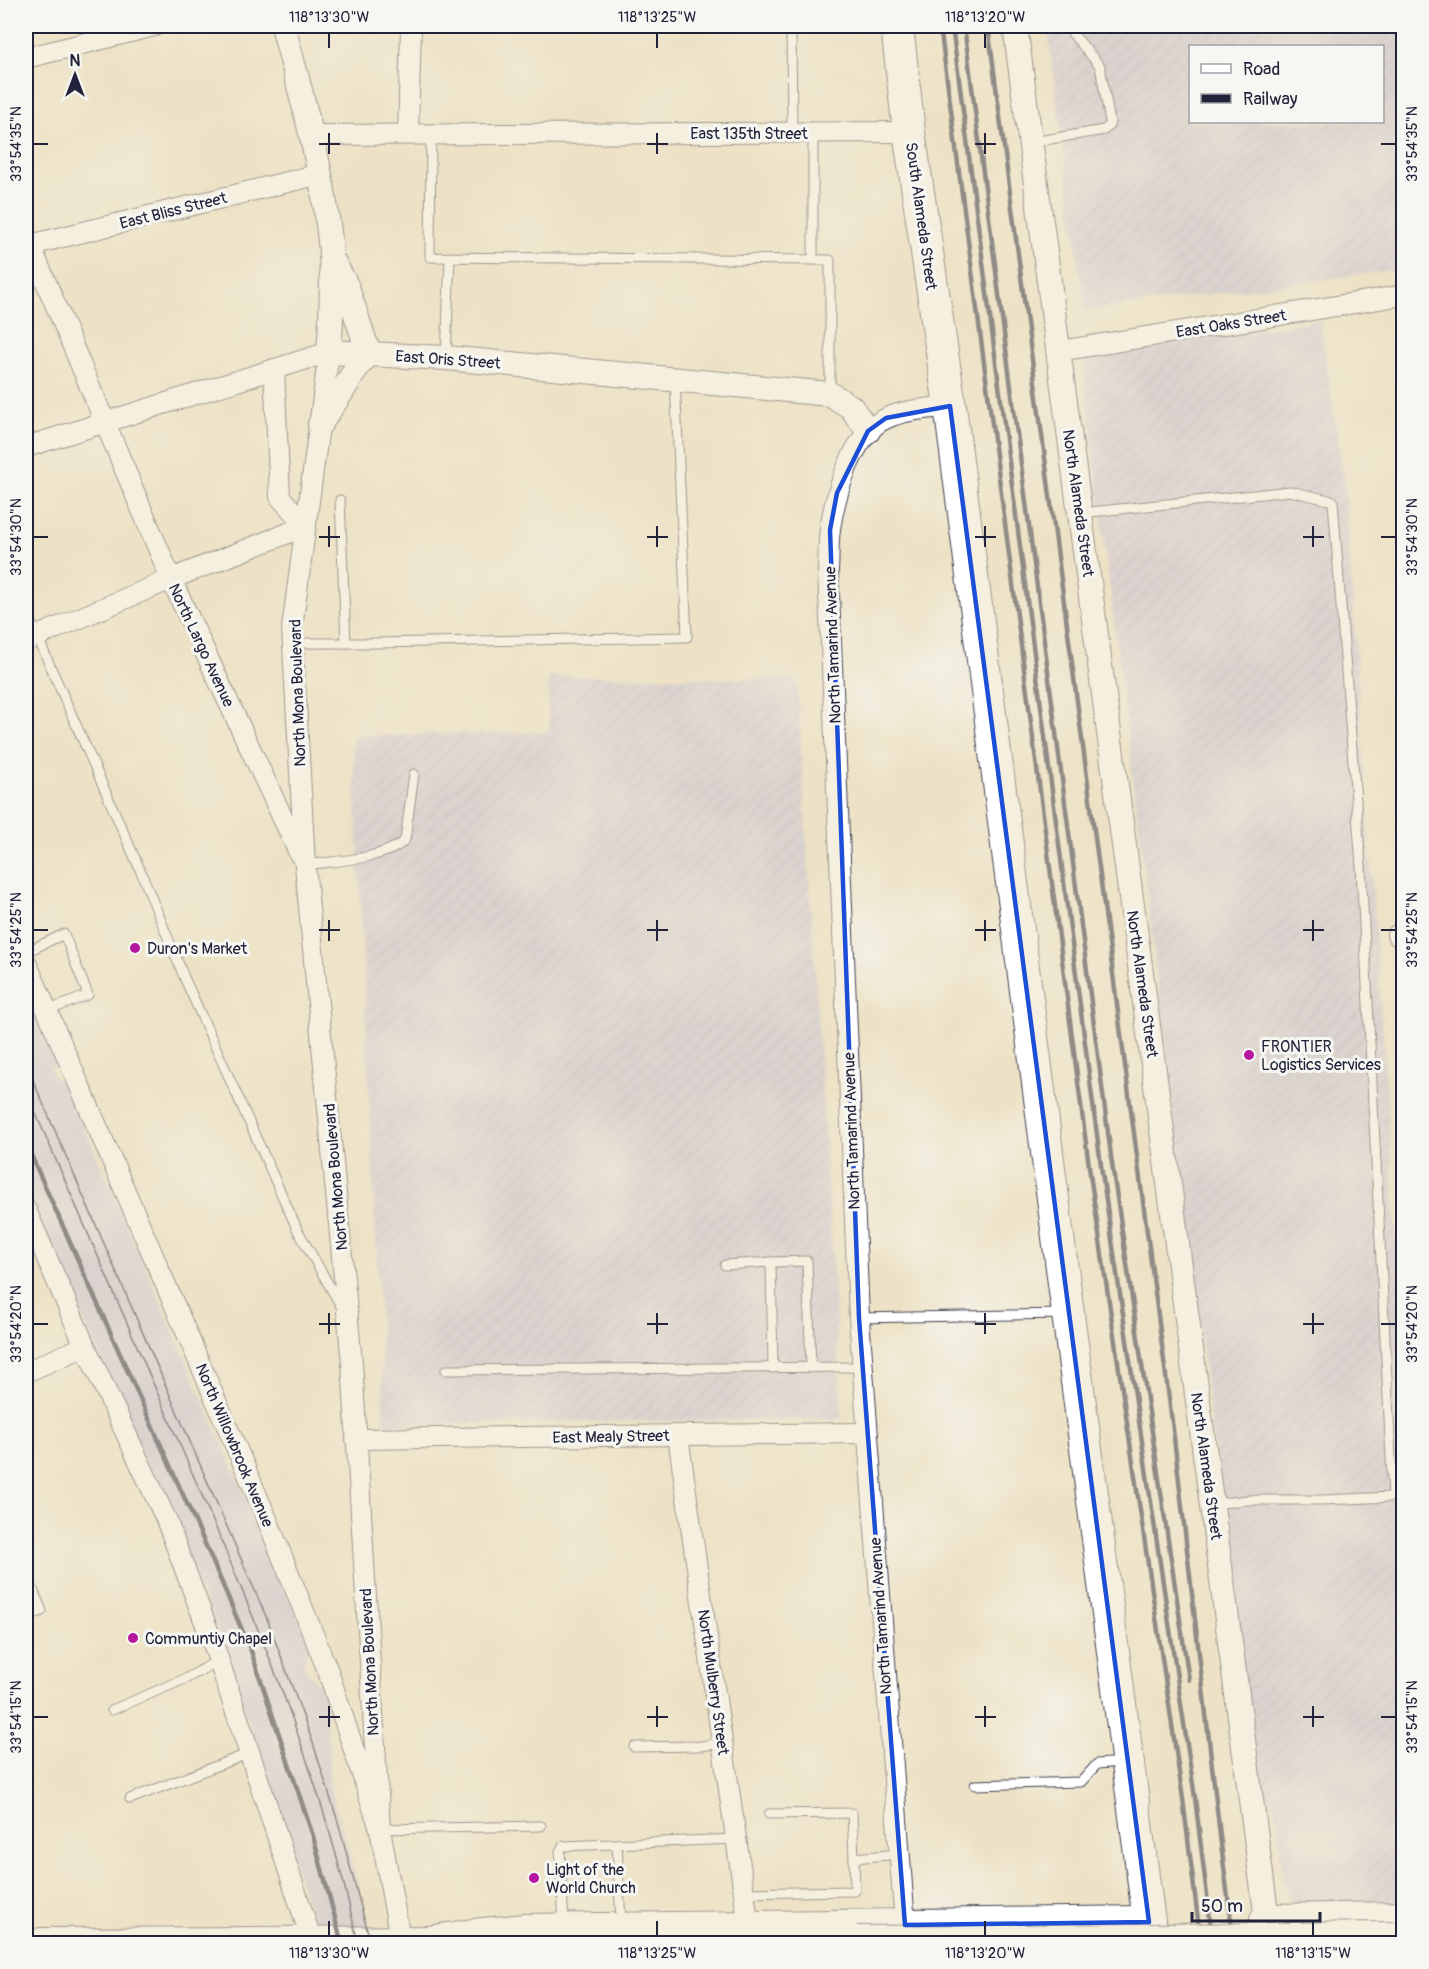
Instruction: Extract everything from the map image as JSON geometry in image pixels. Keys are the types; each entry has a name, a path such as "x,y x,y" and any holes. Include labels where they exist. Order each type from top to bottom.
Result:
{"main road":[{"name":"South Alameda Street","path":"897,26 909,132 950,406"},
{"path":"411,1943 525,1930 905,1925 1150,1933 950,406"},
{"path":"1268,1932 1404,1918"},
{"path":"679,1944 1404,1938"},
{"path":"41,1944 512,1944"}],"street":[{"path":"26,58 154,26"},
{"path":"283,26 320,174 329,233 332,318 329,352"},
{"path":"408,134 411,26"},
{"name":"North Alameda Street","path":"1015,26 1268,1932"},
{"name":"East 135th Street","path":"311,135 909,132"},
{"name":"East Bliss Street","path":"27,242 320,174"},
{"name":"North Largo Avenue","path":"27,242 171,579 305,865"},
{"path":"320,424 358,366 369,354 346,285 331,258"},
{"name":"East Oaks Street","path":"1059,351 1404,295"},
{"name":"East Oris Street","path":"26,447 329,352 446,357 830,394"},
{"name":"North Mona Boulevard","path":"329,352 292,628 305,865 348,1318 380,1829"},
{"path":"31,638 171,579 306,526 280,497 274,369"},
{"path":"830,394 851,407 868,431"},
{"name":"North Tamarind Avenue","path":"905,1925 859,1318 828,570 830,530 837,494 851,460 868,431 886,418 908,412 950,406"},
{"name":"North Willowbrook Avenue","path":"26,962 265,1514 328,1671 380,1829 411,1943"},
{"path":"26,1210 85,1346 166,1520 219,1660 313,1943"},
{"path":"26,1372 85,1346"},
{"name":"East Mealy Street","path":"356,1439 866,1433"},
{"name":"North Mulberry Street","path":"678,1436 749,1928"}],"lane":[{"path":"791,26 792,133"},
{"path":"1031,142 1104,130 1109,126 1100,66 1068,26"},
{"path":"813,133 813,260"},
{"path":"431,134 430,257 830,260 830,394"},
{"path":"446,357 450,257"},
{"path":"293,643 687,637 675,380"},
{"path":"1081,513 1290,491 1333,501 1361,866 1393,1497 1248,1500 1212,1504"},
{"path":"340,500 346,643"},
{"path":"26,611 31,638 141,872 189,987 298,1231 348,1318"},
{"path":"305,865 365,856 399,845 405,840 414,774"},
{"path":"26,952 64,934 88,995 47,1011"},
{"path":"725,1265 807,1261 811,1368"},
{"path":"771,1262 773,1368"},
{"path":"859,1318 1068,1314"},
{"path":"446,1371 862,1367"},
{"path":"26,1573 42,1611 26,1618"},
{"path":"112,1710 187,1678 219,1660"},
{"path":"634,1747 701,1746 722,1743"},
{"path":"130,1799 250,1753"},
{"path":"975,1785 1081,1782 1097,1764 1127,1761"},
{"path":"744,1893 855,1891 852,1813 769,1814"},
{"path":"380,1829 541,1826"},
{"path":"564,1930 561,1848 563,1846 736,1839"},
{"path":"617,1844 622,1929"},
{"path":"854,1858 899,1854"}],"highlighted area":[{"path":"950,406 1149,1922 905,1925 859,1318 830,530 837,493 868,431 886,418"}],"shaded area":[{"path":"1047,26 1403,26 1403,269 1085,311"},
{"path":"1320,320 1344,479 1403,1324 1403,1906 1299,1909 1291,1902 1283,1883 1277,1813 1253,1775 1082,356"},
{"path":"548,676 797,679 842,1419 384,1424 353,736 549,732"},
{"path":"26,993 57,1065 50,1068 53,1076 66,1086 309,1642 303,1667 326,1691 330,1787 374,1943 320,1943 221,1638 26,1189"}],"tram line":[{"path":"26,1064 268,1621 313,1743 338,1822 371,1944"},
{"path":"26,1091 210,1513 260,1634 325,1818 358,1944"}],"railway":[{"path":"940,26 1090,1174 1183,1799 1201,1944"},
{"path":"952,26 1102,1173 1195,1798 1213,1944"},
{"path":"964,26 1113,1171 1189,1680"},
{"path":"988,26 1173,1429 1234,1944"},
{"path":"26,1144 251,1651 313,1836 342,1944"}],"place":[{"name":"Duron's Market","path":"135,948"},
{"name":"FRONTIER Logistics Services","path":"1249,1055"},
{"name":"Communtiy Chapel","path":"133,1638"},
{"name":"Light of the World Church","path":"534,1878"}]}
